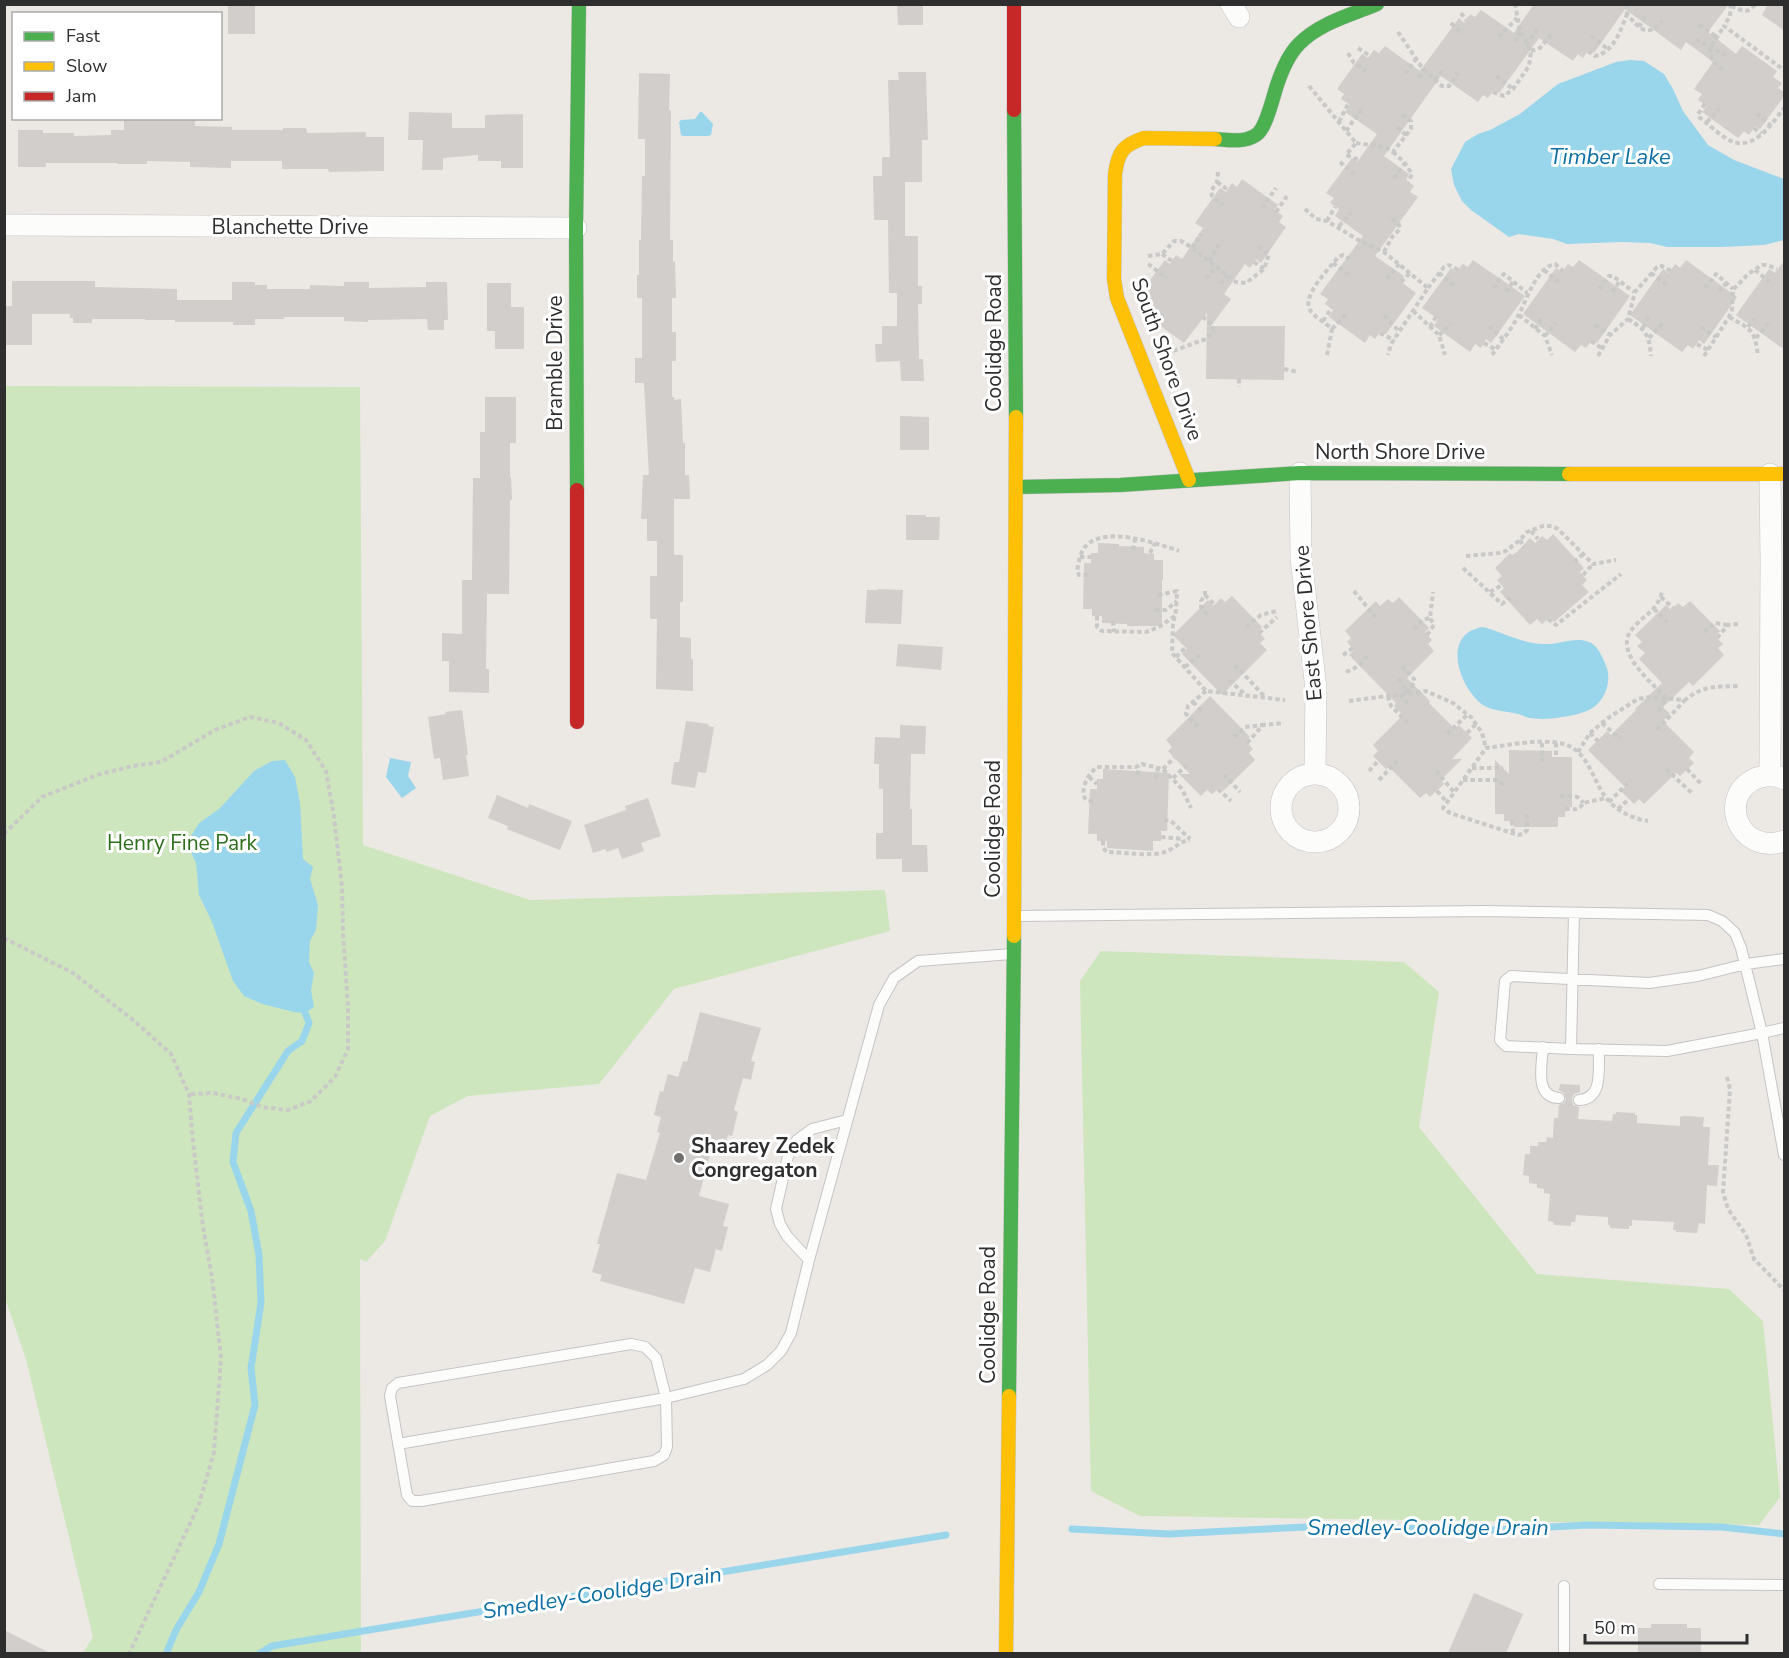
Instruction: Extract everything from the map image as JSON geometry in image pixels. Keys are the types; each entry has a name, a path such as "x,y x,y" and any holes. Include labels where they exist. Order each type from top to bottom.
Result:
{"street":[{"name":"Bramble Drive","path":"578,722 576,228 579,4"},
{"name":"Coolidge Road","path":"1006,1653 1014,916 1016,487 1014,4"},
{"name":"South Shore Drive","path":"1189,480 1117,298 1114,279 1116,162 1122,150 1132,142 1144,138 1242,140 1253,137 1262,130 1280,79 1291,54 1299,44 1309,35 1377,4"},
{"name":"Blanchette Drive","path":"4,225 576,228"},
{"name":"North Shore Drive","path":"1016,487 1120,485 1300,473 1777,474"},
{"name":"East Shore Drive","path":"1300,473 1301,558 1316,689 1315,773"},
{"path":"1777,474 1772,560 1777,777 1759,777 1749,783 1741,790 1735,811 1743,831 1751,839 1772,844 1785,841"}],"lane":[{"path":"1014,916 1484,910 1708,915 1722,921 1735,933 1746,964 1762,1033 1785,1155"},
{"path":"1571,1048 1574,913"},
{"path":"398,1444 666,1398 744,1379 767,1365 781,1351 791,1333 879,1005 894,978 918,961 1012,954"},
{"path":"1785,959 1746,964 1698,976 1649,983 1511,976 1505,981 1500,1040 1506,1046 1667,1051 1785,1028"},
{"path":"1544,1047 1542,1088 1553,1098 1559,1098"},
{"path":"1579,1100 1587,1100 1596,1090 1599,1049"},
{"path":"809,1260 783,1230 776,1209 788,1156 797,1140 812,1129 847,1120"},
{"path":"631,1344 645,1347 656,1358 666,1398 667,1446 664,1455 654,1461 421,1501 412,1501 406,1495 390,1396 392,1388 398,1383 631,1344"},
{"path":"1659,1584 1785,1585"},
{"path":"1564,1586 1564,1653"}],"path":[{"path":"1493,92 1504,96 1529,66 1531,51 1520,31 1515,4"},
{"path":"1588,51 1595,56 1600,55 1618,37 1627,14 1627,4"},
{"path":"1723,70 1712,60 1710,48 1730,16 1732,5 1746,12 1751,10 1755,4"},
{"path":"1461,13 1466,20"},
{"path":"1627,14 1639,27 1648,31 1655,30 1662,21"},
{"path":"1639,27 1646,15"},
{"path":"1499,38 1517,17"},
{"path":"1451,23 1462,34"},
{"path":"1699,25 1717,37"},
{"path":"1724,26 1785,70"},
{"path":"1526,45 1539,27"},
{"path":"1515,42 1520,31"},
{"path":"1398,32 1424,69 1442,86 1449,86 1458,73"},
{"path":"1531,51 1540,48 1553,32"},
{"path":"1591,36 1608,49"},
{"path":"1696,39 1727,56"},
{"path":"1358,48 1370,56"},
{"path":"1348,52 1354,63 1366,71"},
{"path":"1405,74 1416,59"},
{"path":"1435,80 1444,68"},
{"path":"1419,78 1424,69"},
{"path":"1496,76 1512,89"},
{"path":"1309,86 1356,142 1385,147 1405,163 1412,174 1408,182"},
{"path":"1339,122 1348,104"},
{"path":"1705,104 1698,114 1700,118 1730,140 1741,144 1753,140 1771,126 1785,108"},
{"path":"1346,131 1362,109"},
{"path":"1707,122 1719,109"},
{"path":"1393,152 1411,129 1411,121 1400,113"},
{"path":"1757,113 1771,126"},
{"path":"1397,128 1406,135"},
{"path":"1754,128 1761,134"},
{"path":"1356,142 1346,155 1359,160"},
{"path":"1340,162 1355,175"},
{"path":"1394,178 1405,163"},
{"path":"1218,172 1217,182 1211,190 1212,196 1223,205"},
{"path":"1217,182 1227,189"},
{"path":"1262,208 1276,188"},
{"path":"1276,212 1287,196"},
{"path":"1327,221 1335,207"},
{"path":"1305,209 1316,219 1339,226 1360,241 1384,252 1428,288"},
{"path":"1339,226 1351,213"},
{"path":"1384,252 1392,237 1400,229 1398,222 1389,217"},
{"path":"1386,232 1392,237"},
{"path":"1192,248 1201,234"},
{"path":"1148,256 1162,254 1174,241 1181,241 1236,282 1246,284 1264,269 1269,254 1258,246"},
{"path":"1209,261 1220,243"},
{"path":"1162,254 1173,261"},
{"path":"1332,329 1310,311 1309,295 1338,256 1343,255 1353,261"},
{"path":"1254,262 1264,269"},
{"path":"1333,263 1350,276"},
{"path":"1148,264 1167,278"},
{"path":"1387,279 1400,264"},
{"path":"1492,356 1519,315 1527,293 1544,270 1555,264 1563,271"},
{"path":"1388,355 1394,340 1439,273 1449,265 1458,270"},
{"path":"1704,356 1729,318 1732,310 1733,290 1748,274 1762,265 1777,269"},
{"path":"1598,356 1610,335 1628,319 1635,292 1656,267 1662,266 1671,271"},
{"path":"1206,279 1216,267"},
{"path":"1544,270 1561,284"},
{"path":"1755,270 1773,285"},
{"path":"1401,282 1410,273"},
{"path":"1439,273 1454,285"},
{"path":"1652,273 1667,285"},
{"path":"1493,288 1504,274 1527,293"},
{"path":"1705,288 1716,274 1733,290"},
{"path":"1221,284 1227,275"},
{"path":"1599,289 1609,276 1613,276 1635,292"},
{"path":"1612,292 1620,281"},
{"path":"1506,292 1513,282"},
{"path":"1719,292 1726,282"},
{"path":"1323,321 1331,309"},
{"path":"1413,311 1439,335 1445,355"},
{"path":"1164,314 1157,325 1156,332 1170,343 1173,351 1206,339 1214,331 1213,326 1203,318"},
{"path":"1327,355 1332,329 1346,314"},
{"path":"1519,315 1545,336 1552,356"},
{"path":"1384,316 1400,332"},
{"path":"1430,327 1436,318"},
{"path":"1535,329 1542,318"},
{"path":"1642,328 1648,318"},
{"path":"1729,318 1747,328 1756,338 1758,356"},
{"path":"1747,328 1754,318"},
{"path":"1628,319 1642,328 1649,338 1651,356"},
{"path":"1545,336 1556,323"},
{"path":"1649,338 1663,323"},
{"path":"1756,338 1768,323"},
{"path":"1439,335 1451,324"},
{"path":"1595,325 1610,335"},
{"path":"1489,326 1503,339"},
{"path":"1701,327 1716,337"},
{"path":"1380,333 1394,340"},
{"path":"1199,334 1206,339"},
{"path":"1591,341 1603,349"},
{"path":"1484,343 1496,350"},
{"path":"1697,344 1708,350"},
{"path":"1284,369 1298,372"},
{"path":"1239,379 1239,387"},
{"path":"1466,556 1498,553 1520,540 1527,532 1543,526 1552,526 1558,529 1593,564"},
{"path":"1531,530 1538,539"},
{"path":"1088,575 1079,574 1077,571 1085,546 1095,539 1112,536 1135,539 1179,550"},
{"path":"1133,550 1135,539"},
{"path":"1520,540 1524,548"},
{"path":"1150,553 1155,543"},
{"path":"1574,562 1583,555"},
{"path":"1080,557 1091,557"},
{"path":"1582,575 1593,564 1616,560"},
{"path":"1463,568 1502,604 1510,598"},
{"path":"1548,619 1556,626 1621,574"},
{"path":"1490,592 1502,585"},
{"path":"1158,595 1178,591 1173,624 1173,653 1206,691 1284,700"},
{"path":"1354,591 1376,618"},
{"path":"1427,635 1434,626 1430,618 1433,592"},
{"path":"1209,617 1201,607 1205,593 1215,604"},
{"path":"1666,698 1634,664 1628,650 1627,640 1630,631 1654,609 1661,594 1673,608"},
{"path":"1155,610 1166,610 1177,601"},
{"path":"1654,609 1666,622"},
{"path":"1246,627 1261,615 1275,611"},
{"path":"1562,611 1567,616"},
{"path":"1097,616 1097,627 1102,631 1146,632 1159,627 1175,616"},
{"path":"1259,633 1277,617"},
{"path":"1414,629 1422,620 1430,618"},
{"path":"1113,621 1114,632"},
{"path":"1704,632 1715,623 1728,626 1739,624"},
{"path":"1717,638 1728,626"},
{"path":"1176,657 1186,647"},
{"path":"1343,655 1353,648"},
{"path":"1185,667 1199,654"},
{"path":"1346,672 1359,666 1367,656"},
{"path":"1235,665 1265,697"},
{"path":"1402,666 1415,682 1402,694"},
{"path":"1398,679 1404,686 1402,694 1408,703"},
{"path":"1229,680 1246,695"},
{"path":"1657,730 1696,691 1711,687 1738,686"},
{"path":"1198,727 1186,714 1188,706 1206,691"},
{"path":"1349,701 1426,691 1453,703 1467,715 1482,733 1486,748"},
{"path":"1388,696 1391,706 1408,723"},
{"path":"1578,752 1590,733 1638,699 1650,697 1685,700"},
{"path":"1658,711 1666,698"},
{"path":"1193,702 1204,713"},
{"path":"1447,734 1467,715"},
{"path":"4,834 42,797 97,775 161,762 215,730 250,717 279,723 306,740 326,771 334,816 342,887 348,1049 335,1077 311,1101 288,1110 262,1107 242,1099 213,1093 189,1094"},
{"path":"1234,737 1245,727 1284,723"},
{"path":"1602,723 1620,740"},
{"path":"1467,733 1476,724"},
{"path":"1247,743 1263,725"},
{"path":"1590,733 1598,741"},
{"path":"1527,814 1527,830 1518,835 1450,813 1443,808 1486,748 1524,743 1556,743 1566,744 1581,754 1608,800 1618,809 1638,819 1648,821"},
{"path":"1542,743 1542,763"},
{"path":"1556,743 1556,757"},
{"path":"1156,779 1161,768 1174,758"},
{"path":"1369,771 1378,761"},
{"path":"1378,780 1397,761"},
{"path":"1093,801 1086,800 1082,790 1093,770 1097,767 1142,764 1161,768 1173,778 1182,789 1191,808"},
{"path":"1173,778 1187,765"},
{"path":"1138,766 1138,775"},
{"path":"1472,768 1503,768"},
{"path":"1666,769 1693,794"},
{"path":"1687,769 1702,785"},
{"path":"1436,771 1454,792"},
{"path":"1224,774 1240,792"},
{"path":"1089,777 1097,784"},
{"path":"1463,780 1497,780 1502,786"},
{"path":"1565,809 1579,809 1583,803 1608,800 1631,780"},
{"path":"1218,789 1231,801"},
{"path":"1437,791 1447,801"},
{"path":"1560,796 1576,796 1583,803"},
{"path":"1618,809 1629,799"},
{"path":"1164,820 1171,821 1190,840"},
{"path":"1512,821 1513,833"},
{"path":"1161,837 1190,840"},
{"path":"1103,841 1103,848 1107,852 1153,854 1166,852 1182,841 1190,840"},
{"path":"1119,846 1119,852"},
{"path":"4,938 73,973 132,1019 171,1054 189,1094 201,1217 212,1276 221,1358 214,1452 199,1504 129,1653"},
{"path":"1726,1077 1731,1089 1723,1192 1725,1201 1746,1235 1754,1259 1785,1290"}],"green space":[{"name":"Henry Fine Park","path":"4,386 360,387 363,845 530,900 885,890 890,931 674,989 599,1084 468,1096 430,1116 385,1241 366,1262 360,1259 361,1653 83,1653 93,1637 26,1359 5,1298"},
{"path":"1101,951 1404,962 1439,992 1419,1127 1537,1274 1729,1289 1763,1321 1780,1497 1759,1525 1140,1516 1091,1491 1080,981"}],"water":[{"name":"Timber Lake","path":"1644,61 1664,74 1683,111 1708,145 1734,160 1784,179 1784,240 1764,245 1667,247 1650,243 1621,242 1567,244 1553,239 1519,234 1509,237 1462,201 1454,185 1451,169 1465,142 1520,114 1558,84 1616,62"},
{"path":"700,112 713,124 711,135 681,135 679,122 695,119"},
{"path":"1483,627 1536,643 1550,644 1584,640 1592,643 1601,654 1607,669 1608,683 1604,696 1589,710 1553,718 1529,718 1483,705 1474,697 1461,674 1458,650 1462,639 1470,631"},
{"path":"390,758 411,762 408,776 416,788 402,798 386,777"},
{"path":"285,760 295,777 300,803 303,859 313,867 310,879 318,905 316,930 310,941 309,962 314,973 311,990 314,1007 305,1013 262,1004 244,996 233,981 212,922 199,895 196,863 189,848 191,836 199,823 219,809 254,771 272,761"}],"building":[{"path":"228,4 255,4 255,34 228,34"},
{"path":"897,4 923,4 923,25 898,25"},
{"path":"1534,4 1729,4 1708,32 1736,54 1742,46 1777,71 1773,77 1782,83 1778,88 1785,95 1760,129 1755,126 1749,135 1744,131 1738,138 1702,112 1707,106 1698,100 1702,94 1694,89 1713,62 1686,42 1681,50 1625,9 1594,53 1589,49 1583,58 1578,54 1573,61 1539,38 1499,93 1494,90 1488,98 1483,95 1478,102 1441,76 1384,156 1409,174 1406,180 1414,186 1410,192 1418,197 1375,256 1404,276 1400,281 1416,293 1386,334 1381,331 1375,339 1370,335 1365,343 1329,317 1333,310 1325,304 1328,299 1320,294 1363,236 1335,216 1339,209 1330,203 1334,198 1326,193 1352,158 1357,162 1377,134 1345,112 1350,105 1341,99 1344,94 1337,89 1362,54 1368,58 1374,50 1379,53 1385,46 1420,71 1459,18 1464,23 1470,14 1475,17 1481,10 1514,33"},
{"path":"1768,4 1785,4 1785,31 1762,15"},
{"path":"898,72 926,72 928,140 922,140 922,182 905,182 905,236 918,236 918,286 922,286 922,304 918,304 919,359 923,359 924,381 901,381 900,361 876,362 875,344 882,344 882,326 897,326 897,293 889,293 888,220 874,220 873,176 882,176 882,157 890,157 888,80 899,80"},
{"path":"639,73 670,74 670,240 673,240 676,298 672,298 672,332 676,332 676,361 672,361 672,397 674,400 681,399 685,475 689,475 690,499 674,499 674,555 683,555 680,637 691,638 693,691 656,689 657,619 650,619 650,576 657,576 657,541 647,541 647,519 641,519 643,475 649,475 644,383 635,383 635,358 642,358 642,298 637,298 637,275 639,275 639,240 641,240 642,176 645,176 645,139 638,139"},
{"path":"409,112 452,113 452,128 485,128 485,115 523,114 523,168 501,168 501,161 478,161 478,155 443,158 443,170 422,170 423,140 408,140"},
{"path":"124,120 195,120 195,126 232,127 232,130 306,128 307,133 366,132 366,137 384,137 384,171 329,172 328,169 282,169 282,161 231,161 231,168 190,167 190,162 147,161 147,164 46,163 46,167 18,167 18,130 74,133 74,136 111,135 111,130 124,130"},
{"path":"1242,179 1278,205 1274,210 1283,216 1279,222 1286,227 1261,263 1256,259 1250,268 1245,264 1224,294 1231,299 1211,326 1285,326 1284,380 1206,379 1207,313 1184,343 1148,317 1152,311 1144,305 1147,300 1139,295 1165,260 1170,264 1176,255 1182,259 1203,228 1195,223 1220,188 1226,192 1232,183 1237,187"},
{"path":"1473,260 1525,296 1491,343 1486,339 1481,348 1475,344 1470,352 1434,326 1438,319 1422,308 1451,268 1456,272 1463,264 1468,267"},
{"path":"1579,260 1630,296 1597,343 1592,340 1586,348 1581,345 1575,352 1523,314 1556,268 1562,272 1568,264 1573,267"},
{"path":"1686,260 1737,297 1704,344 1699,340 1693,349 1688,345 1682,352 1630,315 1663,269 1669,273 1675,264 1680,268"},
{"path":"1785,260 1785,350 1736,315 1769,269 1775,273"},
{"path":"12,281 95,281 95,287 177,289 177,300 232,300 232,282 255,282 255,285 267,285 267,289 310,289 310,285 344,286 344,282 369,282 369,288 426,287 426,282 447,282 448,320 444,320 444,330 428,330 427,319 368,320 368,322 344,321 344,317 284,317 284,319 255,319 255,325 145,319 92,319 92,323 73,323 70,314 32,314 32,345 4,345 4,306 12,306"},
{"path":"487,283 511,283 511,307 524,307 524,349 495,349 495,331 487,331"},
{"path":"485,397 516,397 516,443 510,443 512,500 510,500 509,594 487,594 486,669 489,669 489,693 449,692 449,661 442,661 442,633 462,634 462,580 472,580 473,478 480,478 480,432 485,432"},
{"path":"900,416 929,417 929,450 900,450"},
{"path":"906,515 940,517 939,540 906,540"},
{"path":"1553,534 1584,568 1580,572 1587,580 1582,585 1589,592 1554,622 1550,617 1542,624 1537,619 1530,625 1500,592 1504,588 1497,580 1502,576 1495,568 1510,553 1512,555 1517,552 1530,538 1535,543 1542,536 1547,540"},
{"path":"1098,543 1144,547 1144,553 1154,554 1154,560 1163,560 1162,626 1102,623 1102,616 1092,616 1092,609 1083,609 1084,563 1091,563 1091,553 1098,553"},
{"path":"867,590 903,590 901,624 865,623"},
{"path":"1232,596 1262,627 1258,631 1265,639 1260,643 1267,650 1222,695 1182,654 1187,649 1173,635 1208,600 1213,606 1221,598 1225,602"},
{"path":"1399,597 1429,628 1425,632 1432,640 1428,644 1434,651 1407,678 1455,729 1459,725 1472,738 1452,759 1462,759 1441,780 1444,784 1430,797 1426,793 1420,798 1389,767 1386,769 1373,756 1378,751 1373,745 1403,715 1394,706 1396,703 1349,655 1354,650 1347,642 1351,638 1345,631 1376,601 1380,606 1388,599 1393,603"},
{"path":"1690,601 1720,631 1715,636 1723,644 1718,648 1724,655 1693,686 1689,682 1663,707 1670,714 1663,721 1694,752 1689,758 1694,763 1680,776 1676,773 1644,804 1639,799 1634,804 1621,791 1625,787 1588,750 1607,731 1611,735 1662,683 1639,659 1645,653 1637,646 1642,642 1635,635 1666,605 1671,610 1678,603 1683,607"},
{"path":"898,644 943,647 941,670 896,666"},
{"path":"1210,696 1250,737 1246,741 1253,749 1249,753 1255,760 1223,791 1220,787 1212,794 1207,790 1201,796 1179,774 1190,774 1168,751 1172,747 1166,740"},
{"path":"462,710 469,776 443,780 440,758 434,759 428,717"},
{"path":"686,721 709,724 708,726 714,727 706,773 698,772 695,788 671,784 674,762 679,762"},
{"path":"900,725 926,726 925,754 911,754 910,809 912,809 912,845 927,845 928,872 902,872 902,859 876,859 876,833 883,833 883,789 879,789 879,764 874,764 875,737 900,738"},
{"path":"1509,750 1552,751 1552,757 1572,757 1572,807 1565,807 1565,817 1558,817 1558,827 1514,827 1514,821 1504,821 1504,814 1495,814 1495,760 1509,774"},
{"path":"1103,769 1169,773 1167,831 1161,831 1161,841 1153,841 1153,851 1107,848 1107,841 1097,841 1097,834 1088,834 1090,789 1097,789 1097,779 1103,779"},
{"path":"497,795 528,808 529,804 572,821 560,850 507,829 508,826 488,818"},
{"path":"648,798 661,836 641,843 644,851 622,859 618,848 593,853 584,825 626,810 625,806"},
{"name":"Shaarey Zedek Congregaton","path":"700,1012 761,1028 751,1061 755,1062 751,1080 743,1078 734,1110 738,1112 732,1136 728,1135 724,1150 712,1147 699,1196 729,1204 723,1226 728,1227 722,1251 716,1249 710,1272 695,1268 684,1304 600,1281 602,1275 592,1272 600,1244 597,1244 617,1173 646,1180 660,1133 657,1132 661,1117 654,1115 660,1091 663,1092 668,1074 678,1077 683,1061 687,1062"},
{"path":"1560,1084 1580,1085 1580,1092 1574,1094 1572,1098 1573,1105 1579,1107 1578,1119 1612,1121 1613,1114 1616,1112 1635,1113 1637,1123 1680,1126 1680,1117 1704,1117 1703,1127 1710,1127 1708,1165 1719,1165 1717,1186 1707,1185 1705,1224 1699,1223 1697,1233 1676,1232 1673,1230 1674,1222 1632,1220 1632,1226 1629,1226 1629,1229 1610,1228 1608,1217 1576,1215 1575,1222 1571,1222 1571,1226 1554,1225 1553,1222 1548,1221 1550,1194 1544,1193 1544,1189 1537,1188 1537,1184 1529,1183 1529,1176 1523,1175 1525,1154 1530,1154 1530,1146 1538,1146 1538,1142 1546,1142 1547,1137 1553,1138 1554,1118 1558,1118 1559,1105 1566,1099 1564,1093 1559,1090"},
{"path":"1474,1593 1523,1614 1506,1653 1448,1653"},
{"path":"1651,1624 1687,1624 1687,1628 1701,1628 1701,1653 1638,1653 1638,1628 1651,1628"},
{"path":"4,1630 50,1653 4,1653"}],"waterway":[{"path":"166,1654 176,1630 199,1592 219,1544 255,1405 251,1368 261,1303 259,1255 251,1211 233,1162 236,1133 288,1051 302,1041 309,1023 305,1013"},
{"name":"Smedley-Coolidge Drain","path":"1072,1529 1169,1534 1305,1527 1496,1530 1586,1525 1722,1527 1784,1534"},
{"name":"Smedley-Coolidge Drain","path":"259,1654 272,1646 946,1535"}],"traffic: fast":[{"path":"577,490 576,228 579,4"},
{"path":"1215,139 1241,140 1251,138 1260,132 1286,63 1299,44 1316,30 1377,4"},
{"path":"1014,110 1016,417"},
{"path":"1016,487 1120,485 1300,473 1569,474"},
{"path":"1009,1396 1014,936"}],"traffic: slow":[{"path":"1189,480 1117,298 1114,279 1115,174 1123,150 1131,143 1144,138 1215,139"},
{"path":"1014,936 1016,417"},
{"path":"1569,474 1784,474"},
{"path":"1006,1654 1009,1396"}],"traffic: jam":[{"path":"1014,4 1014,110"},
{"path":"577,490 577,722"}],"place":[{"name":"Shaarey Zedek Congregaton","path":"679,1158"}]}
